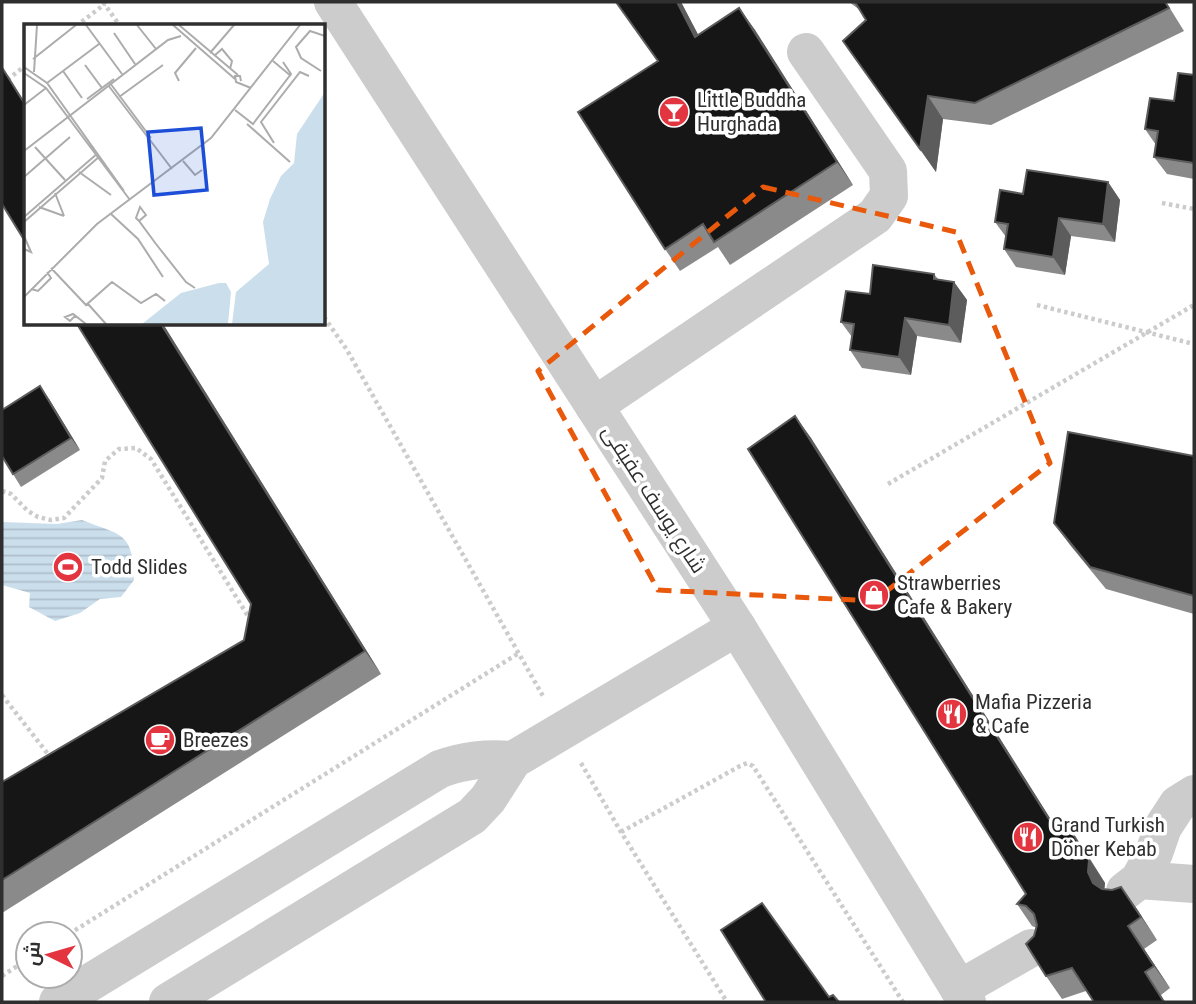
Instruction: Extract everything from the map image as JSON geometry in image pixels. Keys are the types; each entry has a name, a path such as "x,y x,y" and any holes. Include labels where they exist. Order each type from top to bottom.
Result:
{"street":[{"name":"شارع يوسف عفيفى","path":"333,2 737,627 963,995"},
{"path":"594,406 875,216 888,196 888,171 806,52"},
{"path":"169,1002 472,816 488,799 513,760 737,627"},
{"path":"58,1002 440,769 462,761 490,758 513,760"},
{"path":"1194,793 1178,804 1163,827 1154,853 1132,886 1194,884"},
{"path":"963,995 1031,948"}],"path":[{"path":"78,24 104,3 119,24"},
{"path":"2,84 24,67"},
{"path":"1162,203 1194,209"},
{"path":"1037,305 1194,344"},
{"path":"888,484 1194,305"},
{"path":"326,320 346,349 621,832 727,1002"},
{"path":"2,491 11,494 27,511 38,517 51,520 64,518 102,478 105,461 118,449 136,448 150,459 245,610 252,629"},
{"path":"84,925 519,653"},
{"path":"2,695 58,767"},
{"path":"621,832 740,766 747,763 753,766 903,1002"}],"highlighted area":[{"path":"763,187 956,232 1050,463 874,601 658,590 538,371"}],"water":[{"name":"Todd Slides","path":"82,520 123,538 131,552 134,580 121,597 100,599 80,613 55,621 29,607 30,593 2,585 2,522 57,524"}],"building":[{"path":"616,2 677,2 695,37 739,8 837,162 714,242 703,224 665,249 578,112 658,61"},
{"path":"855,2 1165,2 1169,8 975,103 928,96 920,149 843,41 866,20"},
{"path":"2,70 24,103 24,240 2,204"},
{"path":"1178,73 1194,75 1194,163 1154,157 1158,131 1145,129 1150,98 1174,101"},
{"path":"1027,170 1108,182 1103,224 1059,218 1053,257 1004,249 1008,224 995,222 1000,190 1023,194"},
{"path":"873,265 934,274 934,279 954,282 949,325 905,318 899,357 850,350 854,324 841,322 846,291 870,294"},
{"path":"78,326 162,326 365,651 2,880 2,782 244,640 251,604"},
{"path":"40,386 71,438 13,474 2,456 2,410"},
{"path":"795,416 1059,835 1068,826 1089,860 1088,872 1093,883 1102,889 1121,887 1141,917 1128,926 1154,966 1145,972 1164,1002 1094,1002 1072,968 1046,976 1026,944 1034,936 1037,925 1034,914 1026,906 1017,904 1026,894 748,449"},
{"path":"1068,432 1194,456 1194,596 1090,567 1054,523"},
{"path":"762,903 829,997 833,995 839,1002 766,1002 721,930"}],"place":[{"name":"Little Buddha Hurghada","path":"674,112"},
{"name":"Todd Slides","path":"68,567"},
{"name":"Strawberries Cafe & Bakery","path":"874,595"},
{"name":"Mafia Pizzeria & Cafe","path":"952,714"},
{"name":"Breezes","path":"160,740"},
{"name":"Grand Turkish Döner Kebab","path":"1028,837"}]}
